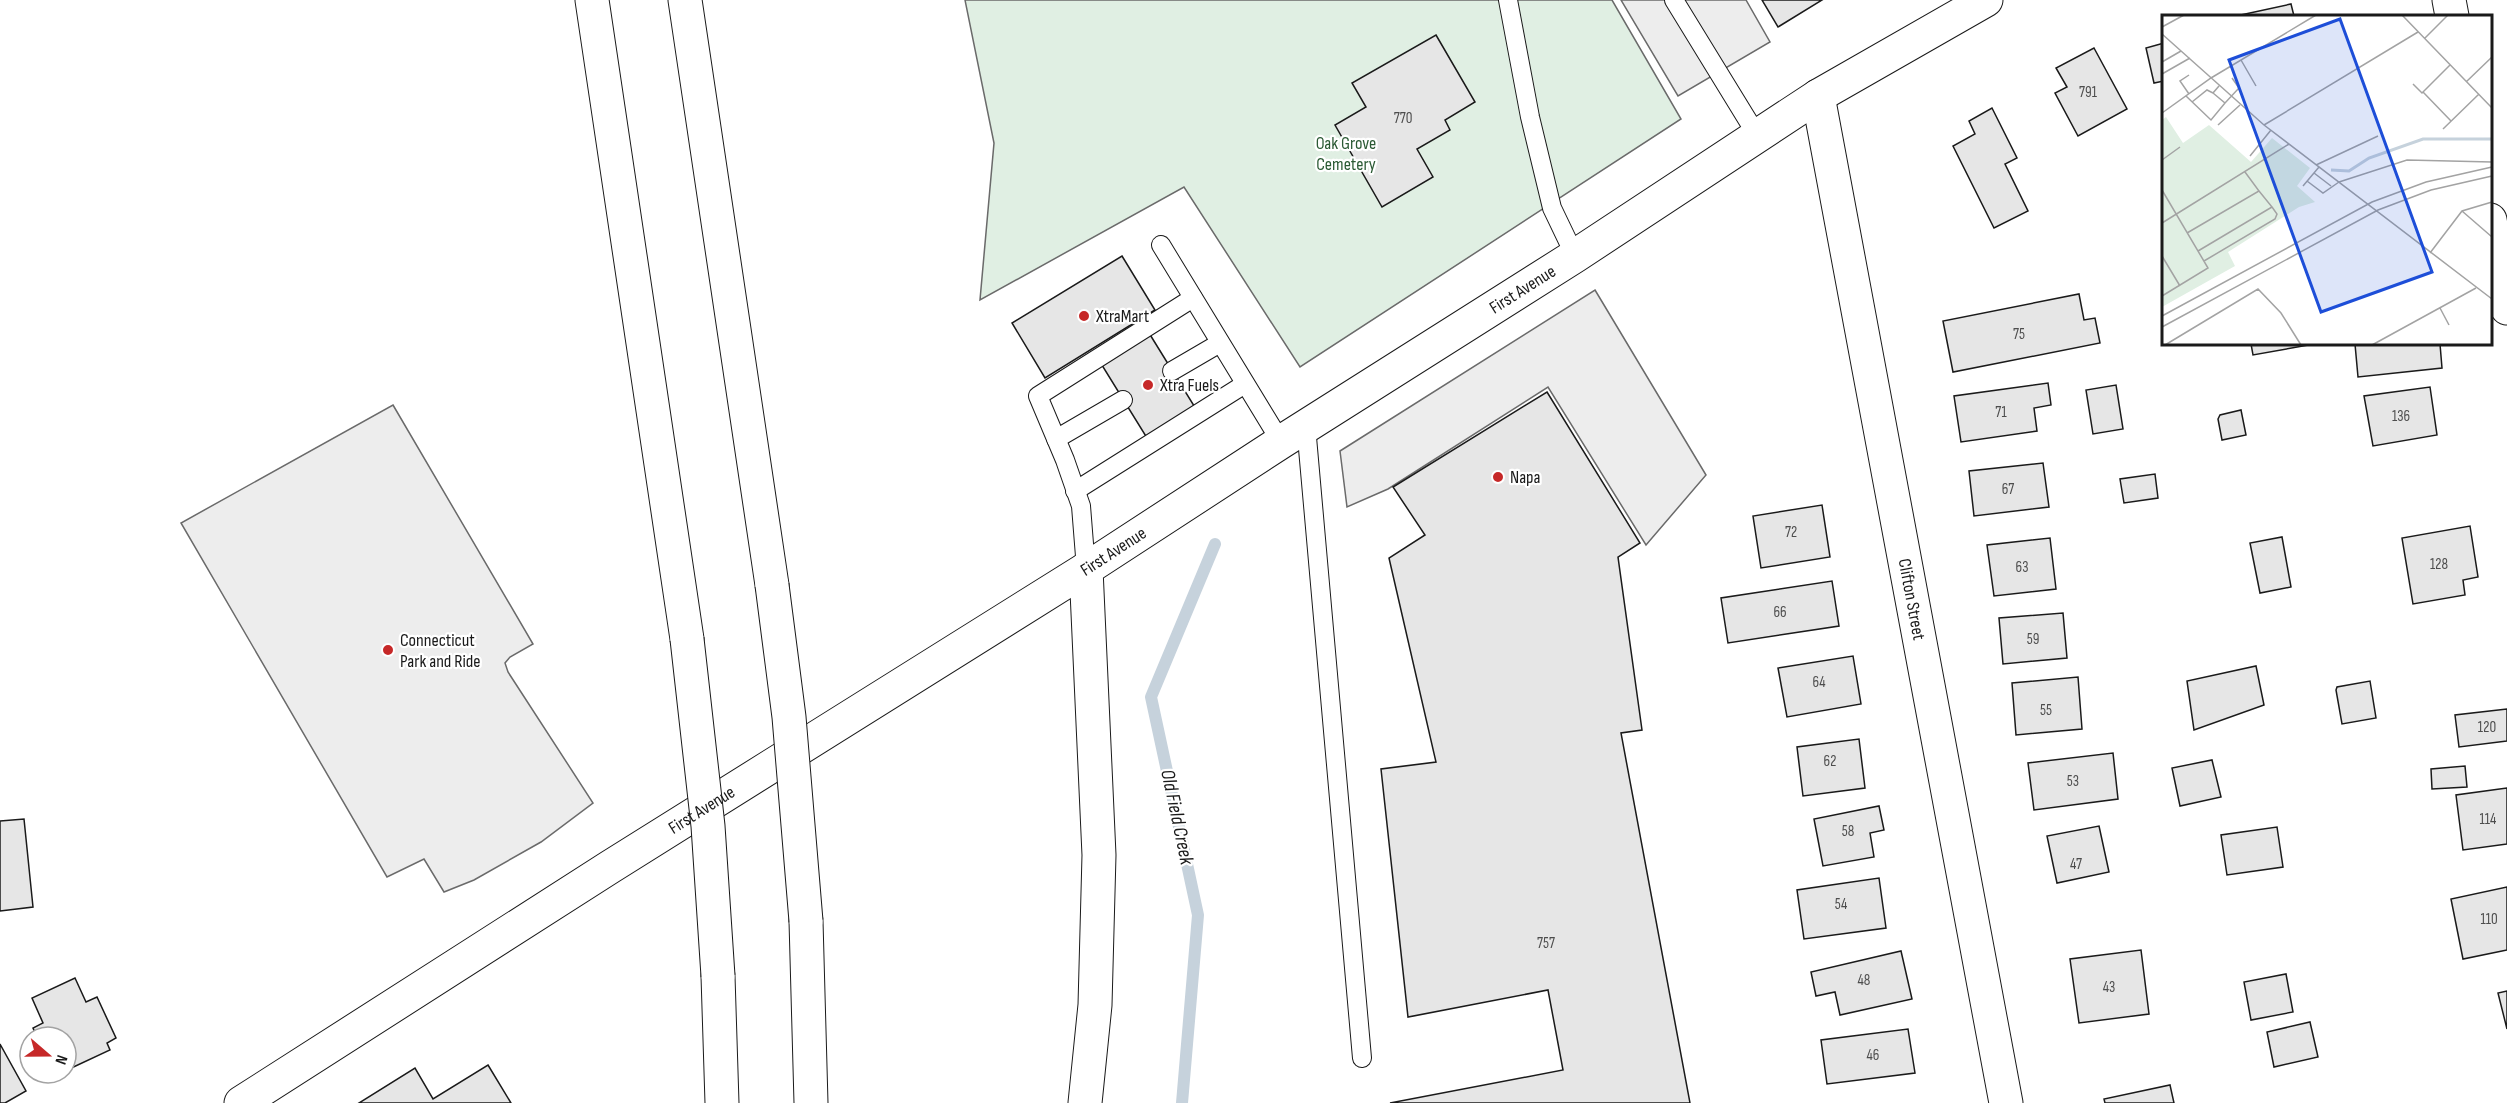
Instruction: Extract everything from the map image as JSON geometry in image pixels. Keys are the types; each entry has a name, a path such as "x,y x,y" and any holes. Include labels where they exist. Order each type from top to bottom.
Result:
{"main road":[{"path":"592,0 687,639 708,826 718,976 722,1103"},
{"path":"685,0 772,585 790,729 806,921 811,1103"},
{"name":"First Avenue","path":"241,1103 1086,569 1293,434 1575,256 1818,96 1986,0"},
{"path":"2449,0 2452,15"},
{"name":"Clifton Street","path":"1818,96 2006,1103"},
{"path":"2492,230 2507,308"},
{"path":"1085,1103 1095,1005 1099,855 1086,569"}],"lane":[{"path":"1508,0 1530,117 1552,208 1575,256"},
{"path":"1674,0 1758,137"},
{"path":"1161,245 1245,384 1293,434 1362,1058"},
{"path":"1086,569 1081,507 1038,396 1193,298"},
{"path":"1172,371 1220,343"},
{"path":"1075,491 1245,384"},
{"path":"1056,439 1123,400"}],"green space":[{"name":"Oak Grove Cemetery","path":"965,0 1612,0 1681,119 1300,367 1184,187 980,300 994,143"}],"shaded area":[{"path":"1621,0 1746,0 1770,42 1678,96"},
{"path":"1595,290 1706,475 1646,545 1548,387 1388,489 1347,507 1340,451"},
{"name":"Connecticut Park and Ride","path":"393,405 533,644 510,657 505,663 508,672 593,803 541,842 474,880 444,892 424,859 387,877 181,523"}],"building":[{"path":"1762,0 1822,0 1778,27"},
{"path":"2291,4 2294,15 2241,15"},
{"path":"1436,35 1475,102 1445,120 1450,130 1417,149 1433,177 1382,207 1335,125 1366,107 1352,83"},
{"path":"2162,44 2162,81 2154,83 2146,48"},
{"path":"2094,48 2127,109 2078,136 2055,93 2067,87 2056,68"},
{"path":"1992,108 2017,158 2005,164 2028,211 1994,228 1953,146 1975,134 1969,121"},
{"name":"XtraMart","path":"1122,256 1155,310 1045,378 1012,323"},
{"path":"2079,294 2084,320 2095,318 2100,343 1953,372 1943,321"},
{"name":"Xtra Fuels","path":"1149,333 1196,409 1147,438 1100,362"},
{"path":"2251,345 2308,345 2253,355"},
{"path":"2355,345 2440,345 2442,368 2358,377"},
{"path":"2048,383 2051,405 2034,408 2037,431 1961,442 1954,396"},
{"path":"2116,385 2123,429 2093,434 2086,390"},
{"path":"2430,387 2437,435 2373,446 2364,396"},
{"path":"1547,392 1640,543 1618,557 1642,730 1621,733 1690,1103 1390,1103 1563,1070 1548,990 1408,1017 1381,769 1436,762 1389,558 1425,535 1393,487"},
{"path":"2241,410 2246,435 2222,440 2218,419 2220,415"},
{"path":"2043,463 2049,507 1974,516 1969,471"},
{"path":"2155,474 2158,498 2124,503 2120,479"},
{"path":"1822,505 1830,557 1761,568 1753,516"},
{"path":"2470,526 2478,577 2463,580 2465,595 2413,604 2402,538"},
{"path":"2282,537 2291,587 2260,593 2250,543"},
{"path":"2050,538 2056,589 1994,596 1987,545"},
{"path":"1832,581 1839,626 1728,643 1721,598"},
{"path":"2063,613 2067,658 2003,664 1999,618"},
{"path":"1853,656 1861,704 1787,717 1778,668"},
{"path":"2256,666 2264,705 2194,730 2187,681"},
{"path":"2078,677 2082,729 2016,735 2012,683"},
{"path":"2370,681 2376,718 2342,724 2337,687"},
{"path":"2507,709 2507,741 2459,747 2455,715"},
{"path":"1859,739 1865,788 1803,796 1797,747"},
{"path":"2113,753 2118,799 2034,810 2028,763"},
{"path":"2212,760 2221,797 2180,806 2172,768"},
{"path":"2465,766 2467,787 2432,789 2431,769"},
{"path":"2507,788 2507,844 2463,850 2456,795"},
{"path":"1879,806 1884,830 1870,833 1874,857 1823,866 1814,819"},
{"path":"24,819 33,907 0,911 0,821"},
{"path":"2099,826 2109,872 2057,883 2047,836"},
{"path":"2277,827 2283,867 2227,875 2221,835"},
{"path":"1879,878 1886,928 1804,939 1797,890"},
{"path":"2507,887 2507,950 2463,959 2451,899"},
{"path":"2141,950 2149,1014 2079,1023 2070,959"},
{"path":"1901,951 1912,999 1840,1015 1835,992 1816,996 1811,972"},
{"path":"2286,974 2293,1012 2251,1020 2244,982"},
{"path":"75,978 86,1002 97,997 116,1038 107,1043 110,1050 78,1065 78,1025 39,1025 43,1023 32,998"},
{"path":"2507,991 2507,1029 2498,993"},
{"path":"2310,1022 2318,1057 2274,1067 2267,1032"},
{"path":"1908,1029 1915,1073 1827,1084 1821,1040"},
{"path":"0,1044 18,1077 18,1085 23,1085 26,1091 5,1103 0,1103"},
{"path":"488,1065 511,1103 359,1103 415,1068 433,1099"},
{"path":"2170,1085 2174,1103 2105,1103 2104,1099"}],"waterway":[{"name":"Old Field Creek","path":"1182,1103 1198,915 1151,697 1215,544"}],"place":[{"name":"XtraMart","path":"1084,316"},
{"name":"Xtra Fuels","path":"1148,385"},
{"name":"Napa","path":"1498,477"},
{"name":"Connecticut Park and Ride","path":"388,650"}]}
